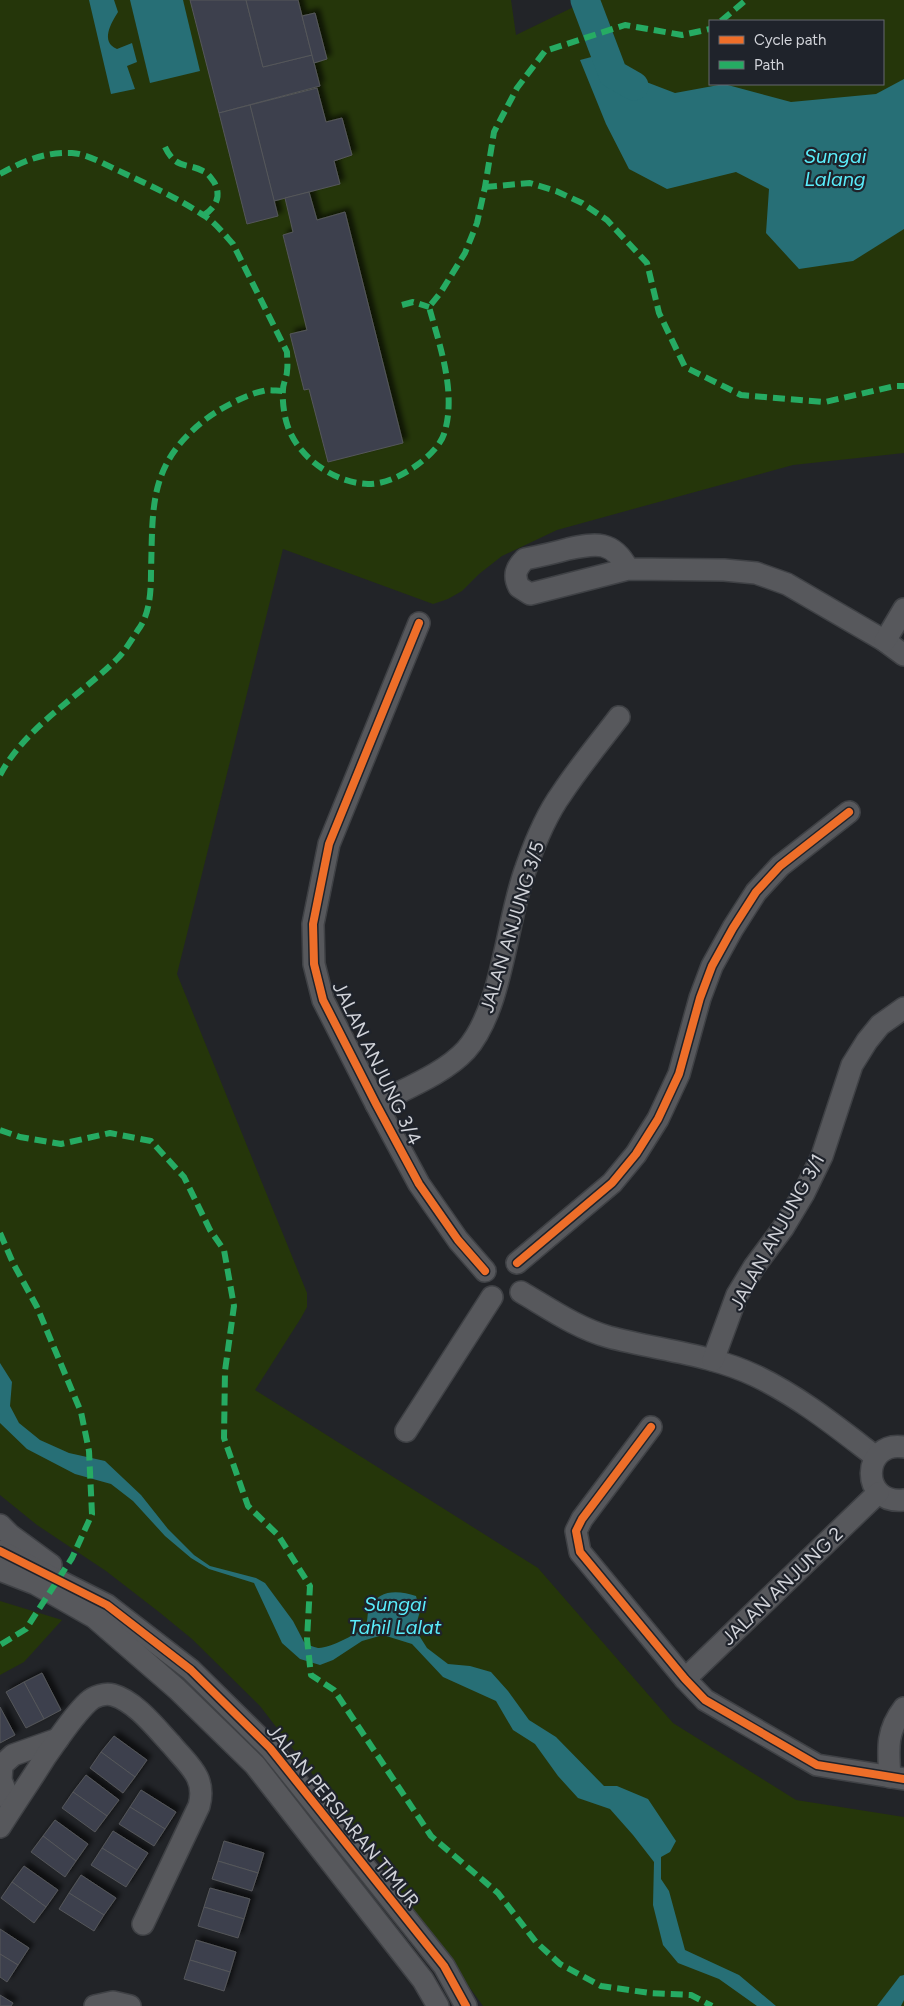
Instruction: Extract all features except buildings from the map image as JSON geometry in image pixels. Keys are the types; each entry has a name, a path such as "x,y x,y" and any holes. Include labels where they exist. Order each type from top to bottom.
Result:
{"street":[{"path":"628,569 724,570 756,573 787,584 885,641 904,655"},
{"path":"885,641 904,609"},
{"name":"JALAN ANJUNG 3/4","path":"419,623 328,844 313,924 314,964 323,1000 419,1184 458,1240 486,1271"},
{"name":"JALAN ANJUNG 3/5","path":"376,1104 448,1066 466,1049 482,1025 493,998 523,878 540,834 561,794 619,717"},
{"path":"517,1263 612,1182 636,1154 658,1119 679,1074 706,982 712,966 733,928 756,892 780,866 849,812"},
{"name":"JALAN ANJUNG 3/1","path":"713,1360 737,1296 754,1266 783,1228 822,1156 852,1065 867,1040 880,1025 904,1008"},
{"path":"503,1259 517,1263 525,1276 525,1285 521,1292 511,1300 504,1301 492,1297 484,1285 486,1271 496,1261 503,1259"},
{"path":"521,1292 577,1325 608,1336 713,1360 756,1376 809,1405 876,1457"},
{"path":"406,1431 492,1297"},
{"path":"651,1427 582,1519 576,1531 576,1541 580,1552 685,1679 705,1700 817,1765 897,1778 888,1741 895,1719 904,1708"},
{"path":"904,1447 896,1446 885,1449 876,1457 870,1475 878,1493 896,1501 904,1500"},
{"name":"JALAN ANJUNG 2","path":"685,1679 878,1493"},
{"path":"0,1525 10,1535 107,1605"},
{"name":"JALAN PERSIARAN TIMUR","path":"0,1551 107,1605 191,1670 270,1748 444,1966 466,2006"},
{"name":"JALAN PERSIARAN TIMUR","path":"0,1570 36,1584 94,1617 177,1689 255,1765 423,1980 438,2006"},
{"path":"0,1578 36,1584"},
{"path":"0,1827 58,1739 89,1700 101,1695 113,1695 131,1705 149,1719 192,1769 200,1780 202,1793 199,1806 143,1924"},
{"path":"12,1807 1,1780 2,1765 13,1755 58,1739"},
{"path":"99,2005 113,2002 130,2006"}],"green space":[{"path":"0,0 511,0 516,35 588,0 904,0 904,453 793,465 557,530 502,556 479,574 462,591 448,599 433,604 283,549 177,974 307,1293 307,1307 255,1390 538,1568 673,1723 796,1800 904,1817 904,2006 483,2006 364,1841 260,1706 192,1639 159,1612 106,1571 37,1525 0,1495"},
{"path":"0,1601 62,1620 24,1662 0,1675"}],"water":[{"path":"89,0 114,0 118,12 108,32 109,42 117,49 132,43 137,62 127,66 135,89 111,94"},
{"path":"130,0 183,0 200,71 150,83"},
{"name":"Sungai Lalang","path":"599,55 628,75 675,93 728,85 791,102 876,94 904,79 904,229 853,261 799,269 766,233 769,189 736,172 667,189 629,169 606,124 580,60"},
{"name":"Sungai Tahil Lalat","path":"0,1363 12,1382 10,1406 19,1423 40,1440 69,1453 105,1461 141,1495 168,1529 194,1555 210,1566 256,1578 265,1583 293,1621 304,1642 307,1644 316,1648 323,1648 358,1632 366,1624 368,1611 373,1602 383,1595 396,1592 416,1596 420,1611 415,1629 427,1648 448,1664 470,1666 491,1672 508,1691 529,1720 556,1737 604,1786 617,1786 648,1799 676,1841 670,1852 661,1857 661,1879 669,1891 685,1950 739,1975 776,2006 757,2006 719,1979 678,1963 663,1945 653,1905 654,1862 610,1809 578,1798 558,1776 535,1744 513,1730 496,1701 443,1677 412,1644 383,1635 362,1641 333,1660 320,1665 300,1659 282,1643 254,1583 209,1569 191,1558 165,1536 133,1501 111,1484 75,1474 27,1449 0,1423"},
{"path":"904,1975 904,2000 901,2006 877,2006 900,1976"}],"waterway":[{"path":"585,0 613,74 634,86"}],"marked path":[{"path":"722,20 746,0"},
{"path":"0,174 26,161 43,156 62,153 83,155 160,190 193,208 211,221 233,244 287,352 287,373 284,385 283,407 292,436 308,457 330,473 342,479 375,484 388,481 412,469 429,455 444,434 448,419 449,403 446,370 429,307 441,292 465,253 477,223 494,132 517,88 545,51 625,25 682,35 709,29"},
{"path":"165,147 177,162 205,172 214,182 218,192 217,201 204,215"},
{"path":"485,187 530,183 556,191 582,203 607,220 647,263 659,313 685,367 741,395 825,402 895,386 904,386"},
{"path":"402,305 413,302 429,307"},
{"path":"0,775 11,758 38,727 118,658 143,621 148,608 150,593 154,506 164,470 173,453 187,436 206,419 226,407 256,393 268,390 282,391"},
{"path":"0,1130 20,1137 61,1144 110,1133 151,1141 184,1177 210,1230 224,1250 234,1306 225,1371 224,1438 248,1506 278,1535 310,1586 307,1639 311,1675 334,1690 431,1836 498,1893 536,1942 560,1964 601,1986 650,1993 691,1995 712,2006"},
{"path":"0,1233 13,1263 37,1307 81,1412 89,1451 92,1514 72,1558 26,1629 0,1645"}],"cycle path":[{"path":"419,623 329,844 313,924 314,964 323,1000 419,1184 458,1240 485,1271"},
{"path":"517,1263 612,1183 636,1154 658,1119 679,1074 700,998 712,966 733,928 756,892 780,866 849,812"},
{"path":"651,1427 582,1519 576,1531 580,1552 685,1679 705,1700 817,1765 904,1779"},
{"path":"0,1551 107,1605 191,1670 270,1748 444,1966 466,2006"}]}
